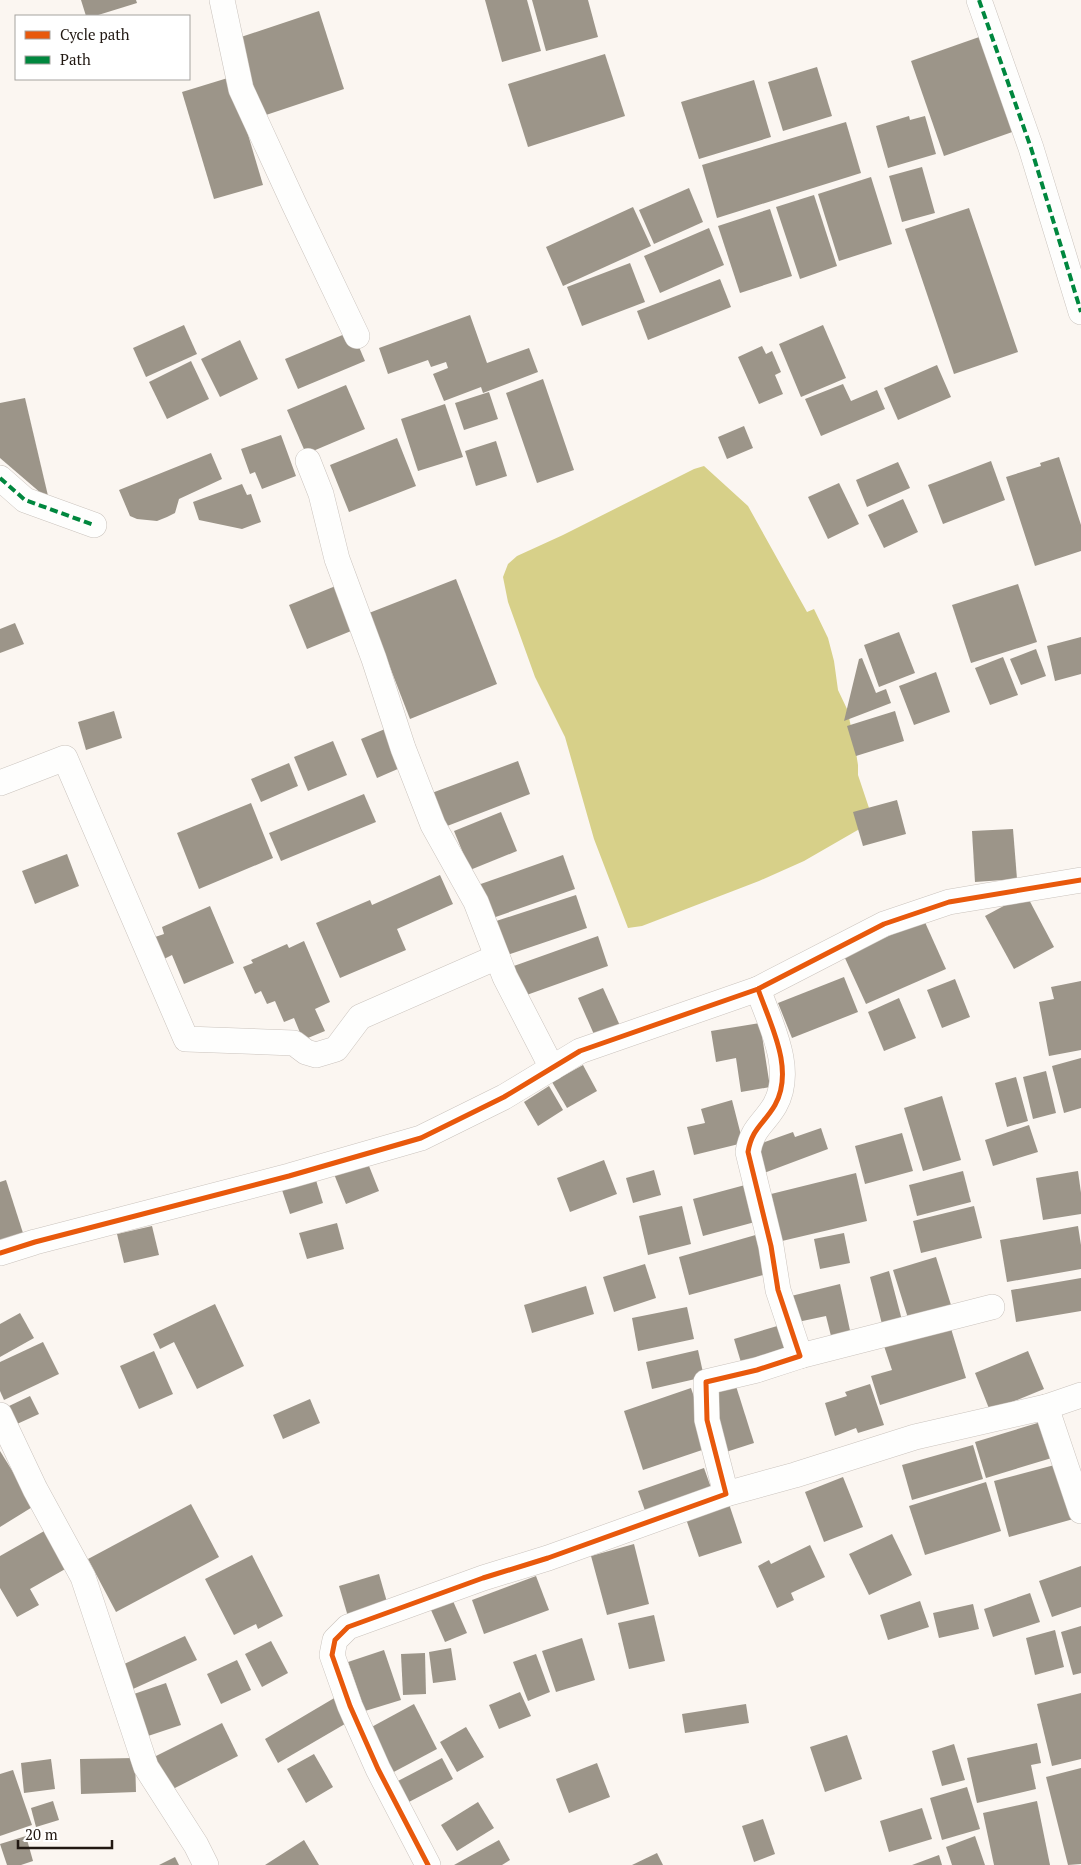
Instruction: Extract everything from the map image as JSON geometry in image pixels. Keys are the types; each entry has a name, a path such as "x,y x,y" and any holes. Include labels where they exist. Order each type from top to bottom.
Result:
{"street":[{"path":"222,0 241,89 357,336"},
{"path":"979,0 1031,148 1081,312"},
{"path":"308,461 321,494 337,560 433,825 476,902 505,977 552,1068"},
{"path":"0,478 25,500 94,525"},
{"path":"0,784 65,758 186,1039 294,1043 306,1052 316,1055 336,1049 360,1017 497,957"},
{"path":"0,1253 35,1242 289,1176 420,1138 504,1097 580,1051 758,989 884,924 949,902 1081,880"},
{"path":"758,989 781,1053 782,1086 775,1105 751,1138 748,1152 771,1246 778,1290 800,1356"},
{"path":"726,1494 707,1420 706,1382 992,1307"},
{"path":"428,1865 378,1769 350,1706 332,1655 335,1640 348,1627 726,1494 795,1475 916,1437 1046,1407 1081,1395"},
{"path":"1046,1407 1081,1511"},
{"path":"2,1424 83,1577 146,1767 196,1844 206,1865"}],"shaded area":[{"path":"704,466 748,506 807,612 814,609 828,638 834,661 838,690 847,709 854,740 858,775 870,811 863,827 804,861 759,881 642,926 628,928 594,839 565,737 535,677 508,602 503,577 508,564 517,556 694,469"}],"building":[{"path":"81,0 136,0 137,3 98,15 86,15"},
{"path":"485,0 527,0 541,51 502,62"},
{"path":"532,0 588,0 598,37 546,51"},
{"path":"319,11 344,89 263,116 238,38"},
{"path":"982,36 1018,130 944,156 911,61"},
{"path":"605,54 625,116 528,147 508,84"},
{"path":"817,67 832,116 783,131 768,82"},
{"path":"231,77 263,185 214,199 182,92"},
{"path":"754,80 771,137 699,159 681,102"},
{"path":"909,116 910,120 925,116 936,154 888,168 876,126"},
{"path":"846,122 861,173 717,218 702,165"},
{"path":"922,167 935,213 902,222 889,176"},
{"path":"871,177 892,244 839,261 818,194"},
{"path":"689,188 703,222 654,244 639,210"},
{"path":"814,195 837,266 800,279 776,207"},
{"path":"633,207 651,246 563,286 546,247"},
{"path":"969,208 1018,352 954,374 905,229"},
{"path":"770,209 792,276 740,293 718,226"},
{"path":"709,228 724,265 660,293 644,256"},
{"path":"630,263 645,302 582,326 567,287"},
{"path":"720,279 731,307 648,340 637,311"},
{"path":"470,315 487,363 529,348 538,372 483,393 481,387 444,401 433,374 448,368 446,362 431,367 428,360 388,374 379,348"},
{"path":"184,325 197,354 146,377 133,348"},
{"path":"823,325 846,378 801,397 779,344"},
{"path":"352,331 365,361 298,389 285,359"},
{"path":"240,340 258,379 220,397 201,359"},
{"path":"762,346 766,354 772,351 781,372 775,375 783,394 759,404 738,357"},
{"path":"191,361 209,399 167,419 149,382"},
{"path":"937,365 951,397 898,420 884,388"},
{"path":"543,379 574,470 537,483 506,393"},
{"path":"843,384 851,401 877,390 885,409 821,436 805,399"},
{"path":"346,385 365,429 306,454 287,410"},
{"path":"489,392 498,419 464,430 455,403"},
{"path":"25,398 49,500 0,458 0,403"},
{"path":"445,404 463,457 418,471 401,419"},
{"path":"744,426 753,448 727,459 718,437"},
{"path":"281,435 296,476 262,489 255,472 250,474 241,449"},
{"path":"397,438 416,486 349,512 330,465"},
{"path":"496,441 507,476 476,486 465,451"},
{"path":"211,453 222,479 179,499 175,513 167,517 157,521 137,519 130,516 119,490"},
{"path":"1059,457 1081,525 1081,551 1035,566 1006,477 1041,466 1040,463"},
{"path":"991,461 1005,500 943,524 928,485"},
{"path":"898,462 910,488 867,507 856,480"},
{"path":"839,483 859,524 828,539 808,497"},
{"path":"242,484 247,495 251,494 261,522 242,529 199,520 193,502"},
{"path":"903,499 918,532 884,548 868,515"},
{"path":"456,579 497,684 410,719 369,613"},
{"path":"1018,584 1037,642 971,663 952,605"},
{"path":"338,585 356,629 307,649 289,605"},
{"path":"15,623 24,644 0,653 0,629"},
{"path":"899,632 915,673 879,687 864,645"},
{"path":"1081,637 1081,674 1055,681 1047,646"},
{"path":"1036,649 1046,676 1021,685 1010,659"},
{"path":"1003,657 1018,695 990,705 975,668"},
{"path":"862,658 876,693 886,689 891,703 844,721 859,659"},
{"path":"936,672 950,712 914,725 899,686"},
{"path":"114,711 122,738 86,750 78,722"},
{"path":"895,711 904,741 856,756 847,726"},
{"path":"385,729 400,768 377,778 361,739"},
{"path":"333,741 347,775 308,791 294,757"},
{"path":"518,761 530,794 442,828 429,794"},
{"path":"289,763 298,786 261,802 251,779"},
{"path":"364,794 376,822 281,861 269,833"},
{"path":"897,800 906,834 863,846 853,812"},
{"path":"251,803 273,858 199,889 177,833"},
{"path":"501,812 517,851 470,870 454,831"},
{"path":"1013,829 1017,879 975,882 972,831"},
{"path":"67,854 79,886 35,904 22,871"},
{"path":"563,855 575,889 487,920 475,886"},
{"path":"440,875 453,904 397,929 406,950 340,978 316,923 370,900 372,905"},
{"path":"1026,894 1054,947 1014,969 985,916"},
{"path":"576,895 587,928 501,957 490,923"},
{"path":"210,906 234,963 184,984 172,955 164,959 155,937 164,934 162,927"},
{"path":"924,920 946,969 866,1004 844,956"},
{"path":"598,936 608,966 521,997 511,967"},
{"path":"304,941 330,1002 315,1009 325,1031 303,1040 294,1018 284,1022 275,1001 267,1004 261,991 255,994 243,967 253,963 251,960 287,944 289,948"},
{"path":"844,977 858,1012 792,1038 778,1003"},
{"path":"955,979 970,1017 942,1028 927,990"},
{"path":"1081,981 1081,1050 1049,1056 1039,1002 1054,999 1051,987"},
{"path":"603,988 621,1028 596,1039 578,998"},
{"path":"899,998 916,1038 884,1051 868,1012"},
{"path":"760,1023 770,1087 741,1092 736,1058 716,1062 711,1031"},
{"path":"1081,1058 1081,1108 1064,1113 1052,1066"},
{"path":"583,1065 597,1091 567,1108 552,1082"},
{"path":"1046,1071 1056,1113 1033,1119 1023,1077"},
{"path":"1016,1077 1028,1121 1007,1127 995,1083"},
{"path":"549,1086 563,1110 538,1126 524,1102"},
{"path":"942,1096 961,1160 923,1171 904,1108"},
{"path":"732,1100 743,1143 694,1155 687,1127 705,1123 701,1109"},
{"path":"1029,1125 1038,1152 993,1166 985,1140"},
{"path":"821,1128 828,1149 761,1174 751,1147 793,1132 795,1137"},
{"path":"902,1133 913,1171 865,1184 855,1146"},
{"path":"604,1160 617,1194 570,1212 557,1178"},
{"path":"367,1161 379,1191 346,1204 334,1174"},
{"path":"654,1170 661,1195 633,1203 626,1178"},
{"path":"963,1171 971,1202 917,1216 909,1185"},
{"path":"1078,1171 1081,1214 1043,1220 1036,1178"},
{"path":"856,1173 867,1221 782,1241 771,1194"},
{"path":"315,1177 323,1203 290,1214 281,1187"},
{"path":"6,1180 23,1233 0,1240 0,1182"},
{"path":"745,1185 755,1222 703,1236 693,1199"},
{"path":"682,1206 691,1244 648,1255 639,1216"},
{"path":"974,1206 982,1238 921,1253 913,1221"},
{"path":"337,1223 344,1249 307,1259 299,1233"},
{"path":"152,1226 159,1255 124,1263 117,1234"},
{"path":"1078,1226 1081,1245 1081,1269 1007,1282 1000,1240"},
{"path":"844,1233 850,1263 820,1269 814,1239"},
{"path":"759,1234 770,1273 689,1295 679,1257"},
{"path":"936,1257 951,1305 908,1318 893,1270"},
{"path":"645,1264 656,1298 614,1312 603,1277"},
{"path":"889,1271 903,1324 883,1328 870,1277"},
{"path":"1081,1278 1081,1311 1016,1322 1011,1290"},
{"path":"840,1284 851,1335 832,1340 826,1316 793,1323 787,1297"},
{"path":"586,1286 594,1314 532,1333 524,1305"},
{"path":"215,1304 244,1366 197,1389 174,1342 160,1349 153,1334"},
{"path":"687,1307 694,1339 638,1351 632,1318"},
{"path":"20,1313 34,1338 0,1357 0,1324"},
{"path":"949,1322 966,1378 880,1405 871,1376 892,1370 883,1343"},
{"path":"784,1324 793,1354 743,1369 734,1339"},
{"path":"43,1342 59,1374 4,1400 0,1391 0,1362"},
{"path":"698,1350 704,1377 652,1389 646,1362"},
{"path":"154,1351 173,1394 139,1409 120,1366"},
{"path":"1028,1351 1044,1389 990,1411 975,1373"},
{"path":"870,1384 884,1425 858,1433 856,1428 835,1436 825,1403 847,1396 845,1392"},
{"path":"736,1386 754,1443 726,1452 708,1395"},
{"path":"691,1388 711,1447 643,1470 624,1411"},
{"path":"30,1396 39,1414 17,1424 9,1406"},
{"path":"310,1399 320,1423 283,1439 273,1415"},
{"path":"1044,1421 1055,1457 986,1478 975,1442"},
{"path":"973,1445 983,1479 912,1500 902,1465"},
{"path":"0,1451 34,1506 0,1527"},
{"path":"1062,1463 1077,1518 1009,1537 994,1481"},
{"path":"704,1468 714,1496 648,1519 638,1491"},
{"path":"843,1477 863,1527 824,1542 805,1492"},
{"path":"986,1482 1001,1531 925,1555 909,1506"},
{"path":"727,1498 742,1543 699,1557 684,1513"},
{"path":"191,1504 219,1557 116,1612 88,1559"},
{"path":"46,1530 67,1568 30,1589 39,1605 17,1617 0,1588 0,1556"},
{"path":"892,1534 912,1575 869,1595 849,1554"},
{"path":"634,1544 649,1604 607,1615 591,1556"},
{"path":"810,1545 825,1577 791,1593 794,1600 777,1608 758,1566 769,1560 771,1564"},
{"path":"252,1555 283,1616 258,1629 256,1624 234,1635 205,1579"},
{"path":"1081,1566 1081,1607 1052,1617 1039,1581"},
{"path":"379,1574 389,1609 349,1620 339,1586"},
{"path":"536,1576 549,1610 484,1634 472,1600"},
{"path":"1030,1593 1040,1622 993,1637 984,1609"},
{"path":"453,1601 467,1633 445,1642 431,1610"},
{"path":"920,1601 929,1627 888,1640 880,1615"},
{"path":"973,1604 979,1629 939,1638 933,1613"},
{"path":"654,1615 665,1661 629,1669 618,1623"},
{"path":"1081,1626 1081,1673 1073,1675 1061,1632"},
{"path":"1055,1630 1064,1667 1035,1675 1026,1638"},
{"path":"185,1636 197,1660 133,1689 122,1665"},
{"path":"582,1638 595,1680 556,1692 542,1651"},
{"path":"271,1641 288,1673 262,1687 245,1654"},
{"path":"451,1648 456,1680 433,1683 429,1652"},
{"path":"384,1650 401,1700 365,1711 348,1662"},
{"path":"425,1653 426,1694 403,1695 401,1654"},
{"path":"536,1654 550,1692 528,1701 513,1662"},
{"path":"237,1660 251,1690 221,1704 207,1674"},
{"path":"166,1683 181,1725 145,1737 131,1695"},
{"path":"520,1692 531,1716 499,1729 489,1705"},
{"path":"1081,1693 1081,1759 1052,1766 1037,1704"},
{"path":"336,1697 350,1721 278,1763 265,1739"},
{"path":"414,1704 437,1749 390,1774 366,1730"},
{"path":"746,1704 749,1723 685,1733 682,1714"},
{"path":"222,1723 238,1756 171,1790 154,1757"},
{"path":"466,1727 484,1757 457,1772 440,1742"},
{"path":"847,1735 862,1779 825,1792 810,1747"},
{"path":"1037,1743 1041,1763 1031,1765 1036,1789 977,1803 967,1758"},
{"path":"954,1744 965,1780 942,1786 932,1751"},
{"path":"314,1754 333,1787 306,1803 287,1769"},
{"path":"135,1758 136,1792 81,1794 80,1759"},
{"path":"442,1758 453,1779 407,1803 396,1782"},
{"path":"51,1759 55,1789 24,1793 21,1763"},
{"path":"597,1763 610,1797 569,1813 556,1779"},
{"path":"1081,1768 1081,1864 1068,1865 1046,1777"},
{"path":"13,1770 32,1825 0,1836 0,1774"},
{"path":"967,1787 980,1829 942,1840 930,1798"},
{"path":"53,1801 59,1820 36,1827 31,1808"},
{"path":"1037,1801 1050,1865 994,1865 983,1813"},
{"path":"478,1802 494,1828 457,1851 441,1825"},
{"path":"922,1808 932,1839 889,1852 880,1821"},
{"path":"763,1819 775,1854 754,1862 742,1826"},
{"path":"26,1836 33,1861 21,1865 7,1865 0,1844"},
{"path":"975,1836 985,1865 952,1865 946,1847"},
{"path":"304,1840 319,1865 265,1865"},
{"path":"499,1840 510,1860 502,1865 454,1865"},
{"path":"657,1853 663,1865 632,1865"},
{"path":"939,1855 942,1865 912,1865"},
{"path":"175,1857 179,1865 159,1865"}],"marked path":[{"path":"979,0 1031,148 1081,312"},
{"path":"0,478 25,500 94,525"}],"cycle path":[{"path":"0,1253 35,1242 289,1176 421,1138 504,1097 580,1051 758,989 884,924 949,902 1081,880"},
{"path":"428,1865 378,1769 350,1706 332,1655 335,1640 348,1627 726,1494 707,1420 706,1382 757,1370 800,1356 778,1290 771,1246 748,1152 752,1137 775,1105 781,1091 782,1077 782,1062 774,1032 758,989"}]}
